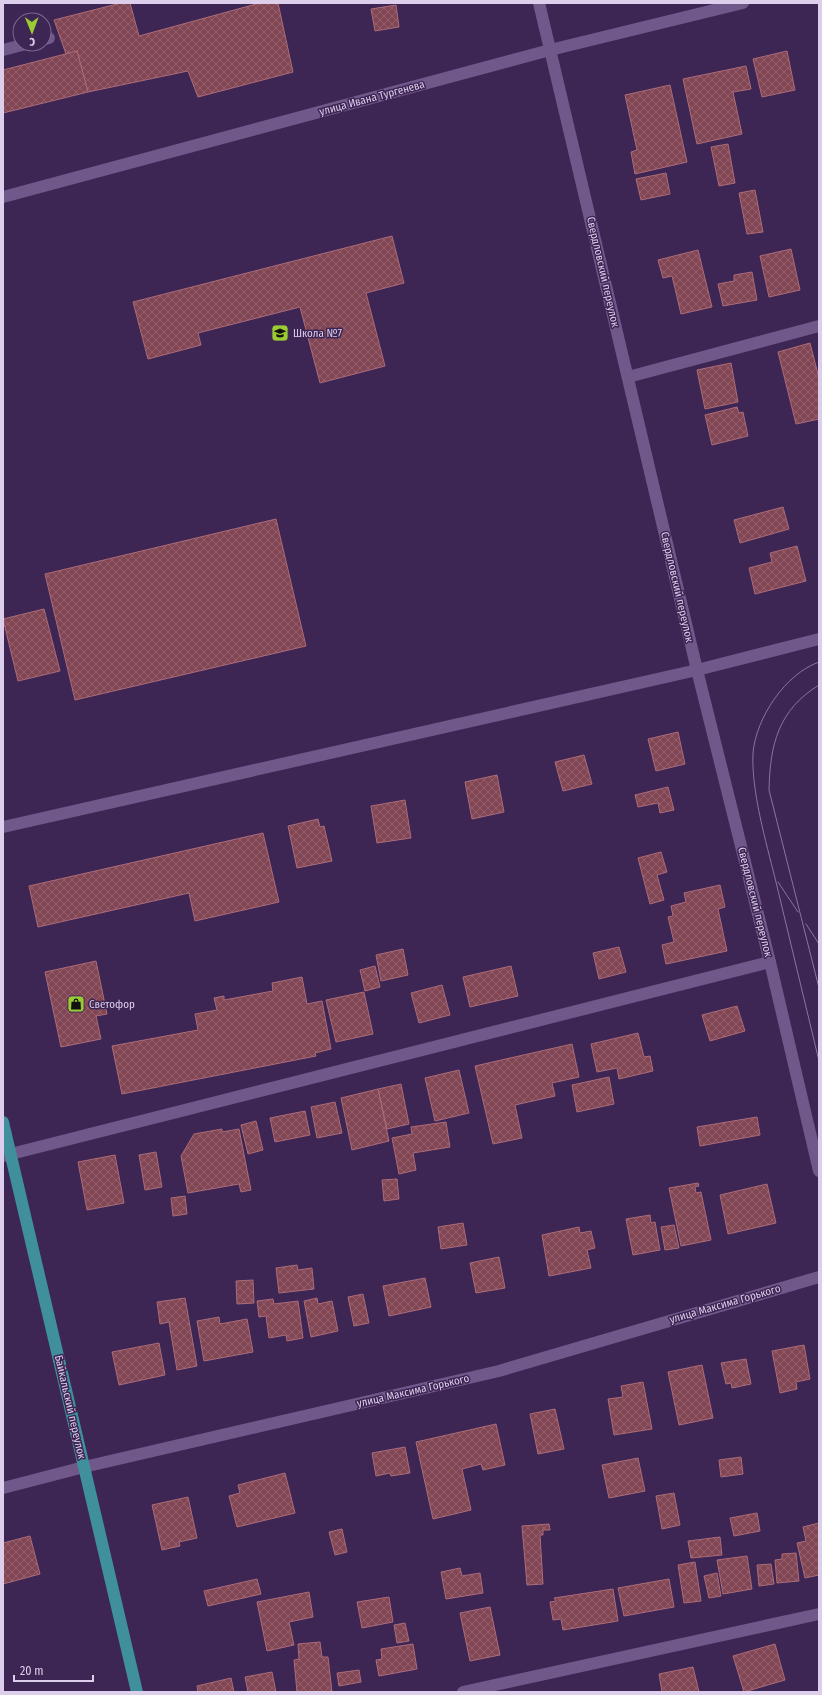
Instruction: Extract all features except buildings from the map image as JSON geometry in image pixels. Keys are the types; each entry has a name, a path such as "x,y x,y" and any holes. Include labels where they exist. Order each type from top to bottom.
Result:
{"main road":[{"name":"Байкальский переулок","path":"3,1122 7,1155 84,1467 137,1692"}],"street":[{"name":"Свердловский переулок","path":"539,3 697,670 770,962 819,1171"},
{"name":"улица Ивана Тургенева","path":"3,197 550,50 743,3"},
{"path":"628,377 819,326"},
{"path":"3,827 697,670 819,639"},
{"path":"7,1155 770,962"},
{"name":"улица Максима Горького","path":"3,1488 84,1467 499,1371 819,1277"},
{"path":"463,1692 819,1614"}],"tram line":[{"path":"819,662 795,676 774,699 760,726 755,740 753,753 754,783 760,816 819,1061"},
{"path":"819,685 805,695 785,717 774,744 771,758 769,790 819,988"},
{"path":"778,882 798,912"},
{"path":"806,924 819,944"}],"place":[{"name":"Школа №7","path":"280,333"},
{"name":"Светофор","path":"76,1004"}]}
